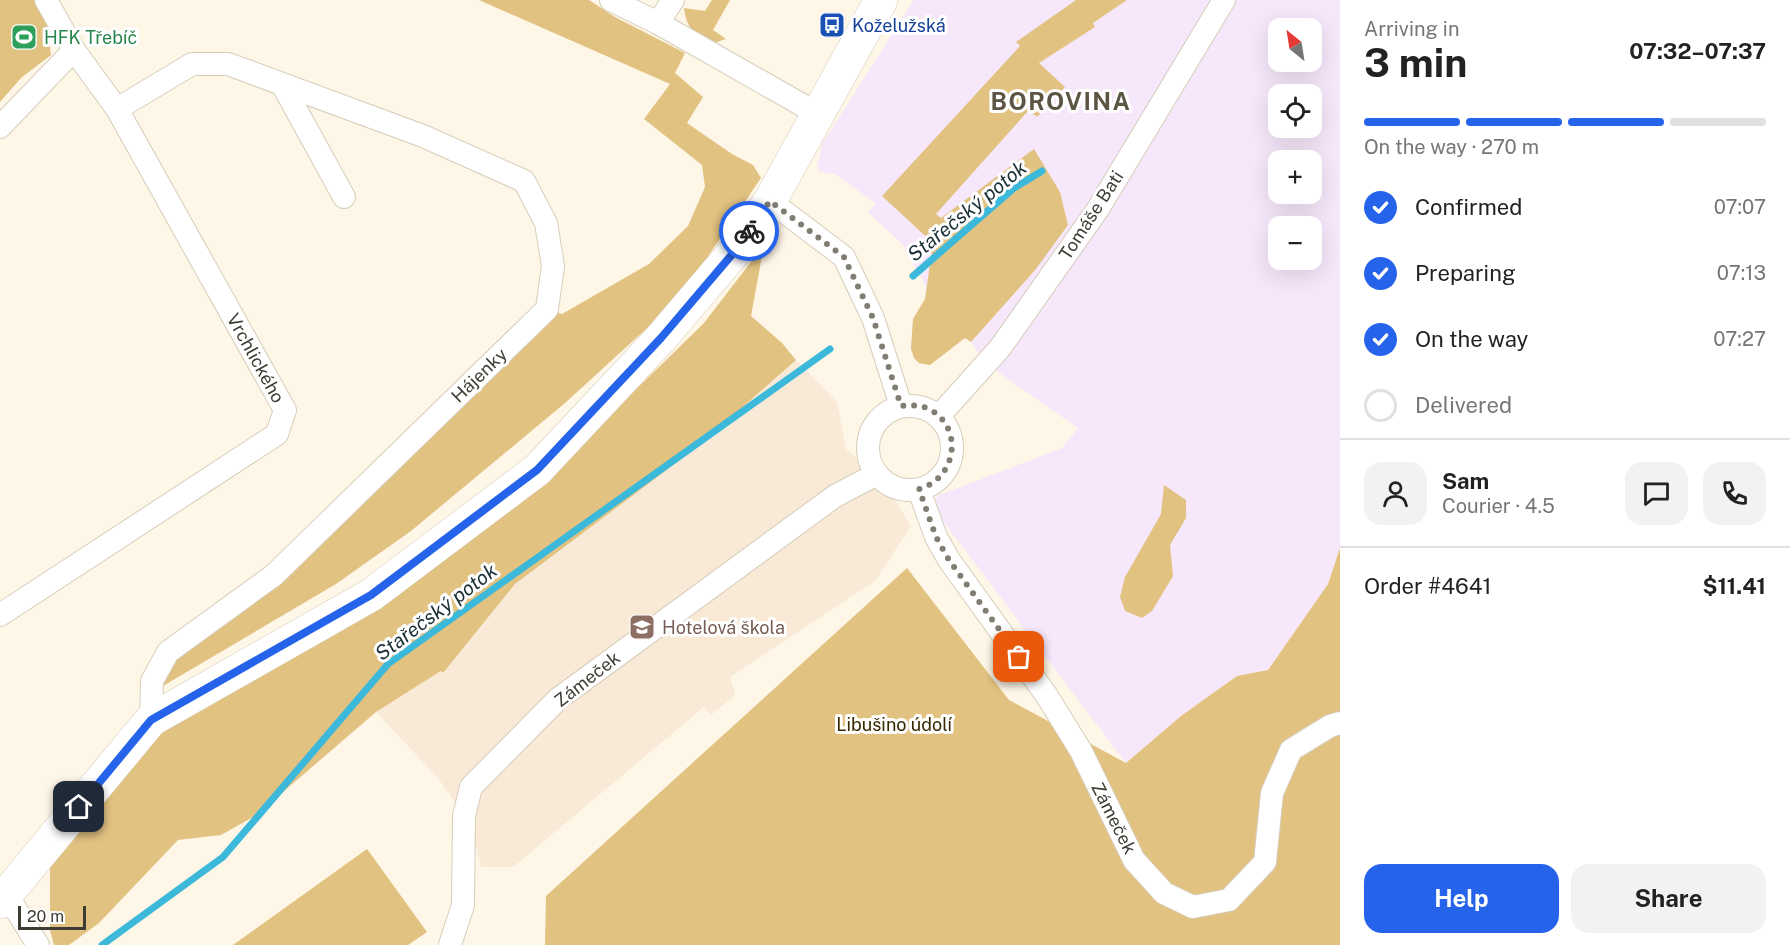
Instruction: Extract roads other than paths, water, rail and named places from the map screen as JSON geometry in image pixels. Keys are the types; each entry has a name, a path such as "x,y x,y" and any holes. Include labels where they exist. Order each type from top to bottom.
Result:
{"main road":[{"path":"3,898 151,720 371,595 537,470 661,338 735,251 770,201 881,0"}],"street":[{"name":"Vrchlického","path":"0,615 277,434 285,410 117,109 74,50 46,0"},
{"path":"611,0 658,23 818,114"},
{"path":"658,23 673,0"},
{"name":"Tomáše Bati","path":"939,416 1000,348 1098,209 1224,0"},
{"path":"0,127 74,50"},
{"name":"Hájenky","path":"117,109 192,64 228,64 423,136 524,181 546,223 552,266 547,309 274,575 168,652 152,681 151,720"},
{"path":"282,84 344,197"},
{"path":"770,201 844,257 873,318 901,406"},
{"path":"915,405 939,416 948,428 952,442 952,456 946,470 937,481 919,489 897,488 886,483 877,474 868,454 870,433 877,421 888,411 901,406 915,405"},
{"name":"Zámeček","path":"450,945 463,905 464,816 471,787 558,699 835,496 877,474"},
{"name":"Zámeček","path":"919,489 936,537 949,560 1047,696 1081,751 1134,860 1164,893 1193,907 1229,900 1265,862 1272,793 1292,750 1330,726 1340,723"},
{"path":"3,898 38,945"}],"waterway":[{"name":"Stařečský potok","path":"913,276 1014,188 1042,171"},
{"name":"Stařečský potok","path":"102,945 223,857 388,664 830,349"}],"place":[{"name":"Koželužská","path":"832,25"},
{"name":"HFK Třebíč","path":"24,37"},
{"name":"Hotelová škola","path":"642,627"}],"district":[{"name":"BOROVINA","path":"1061,101"}],"park label":[{"name":"Libušino údolí","path":"894,724"}]}
